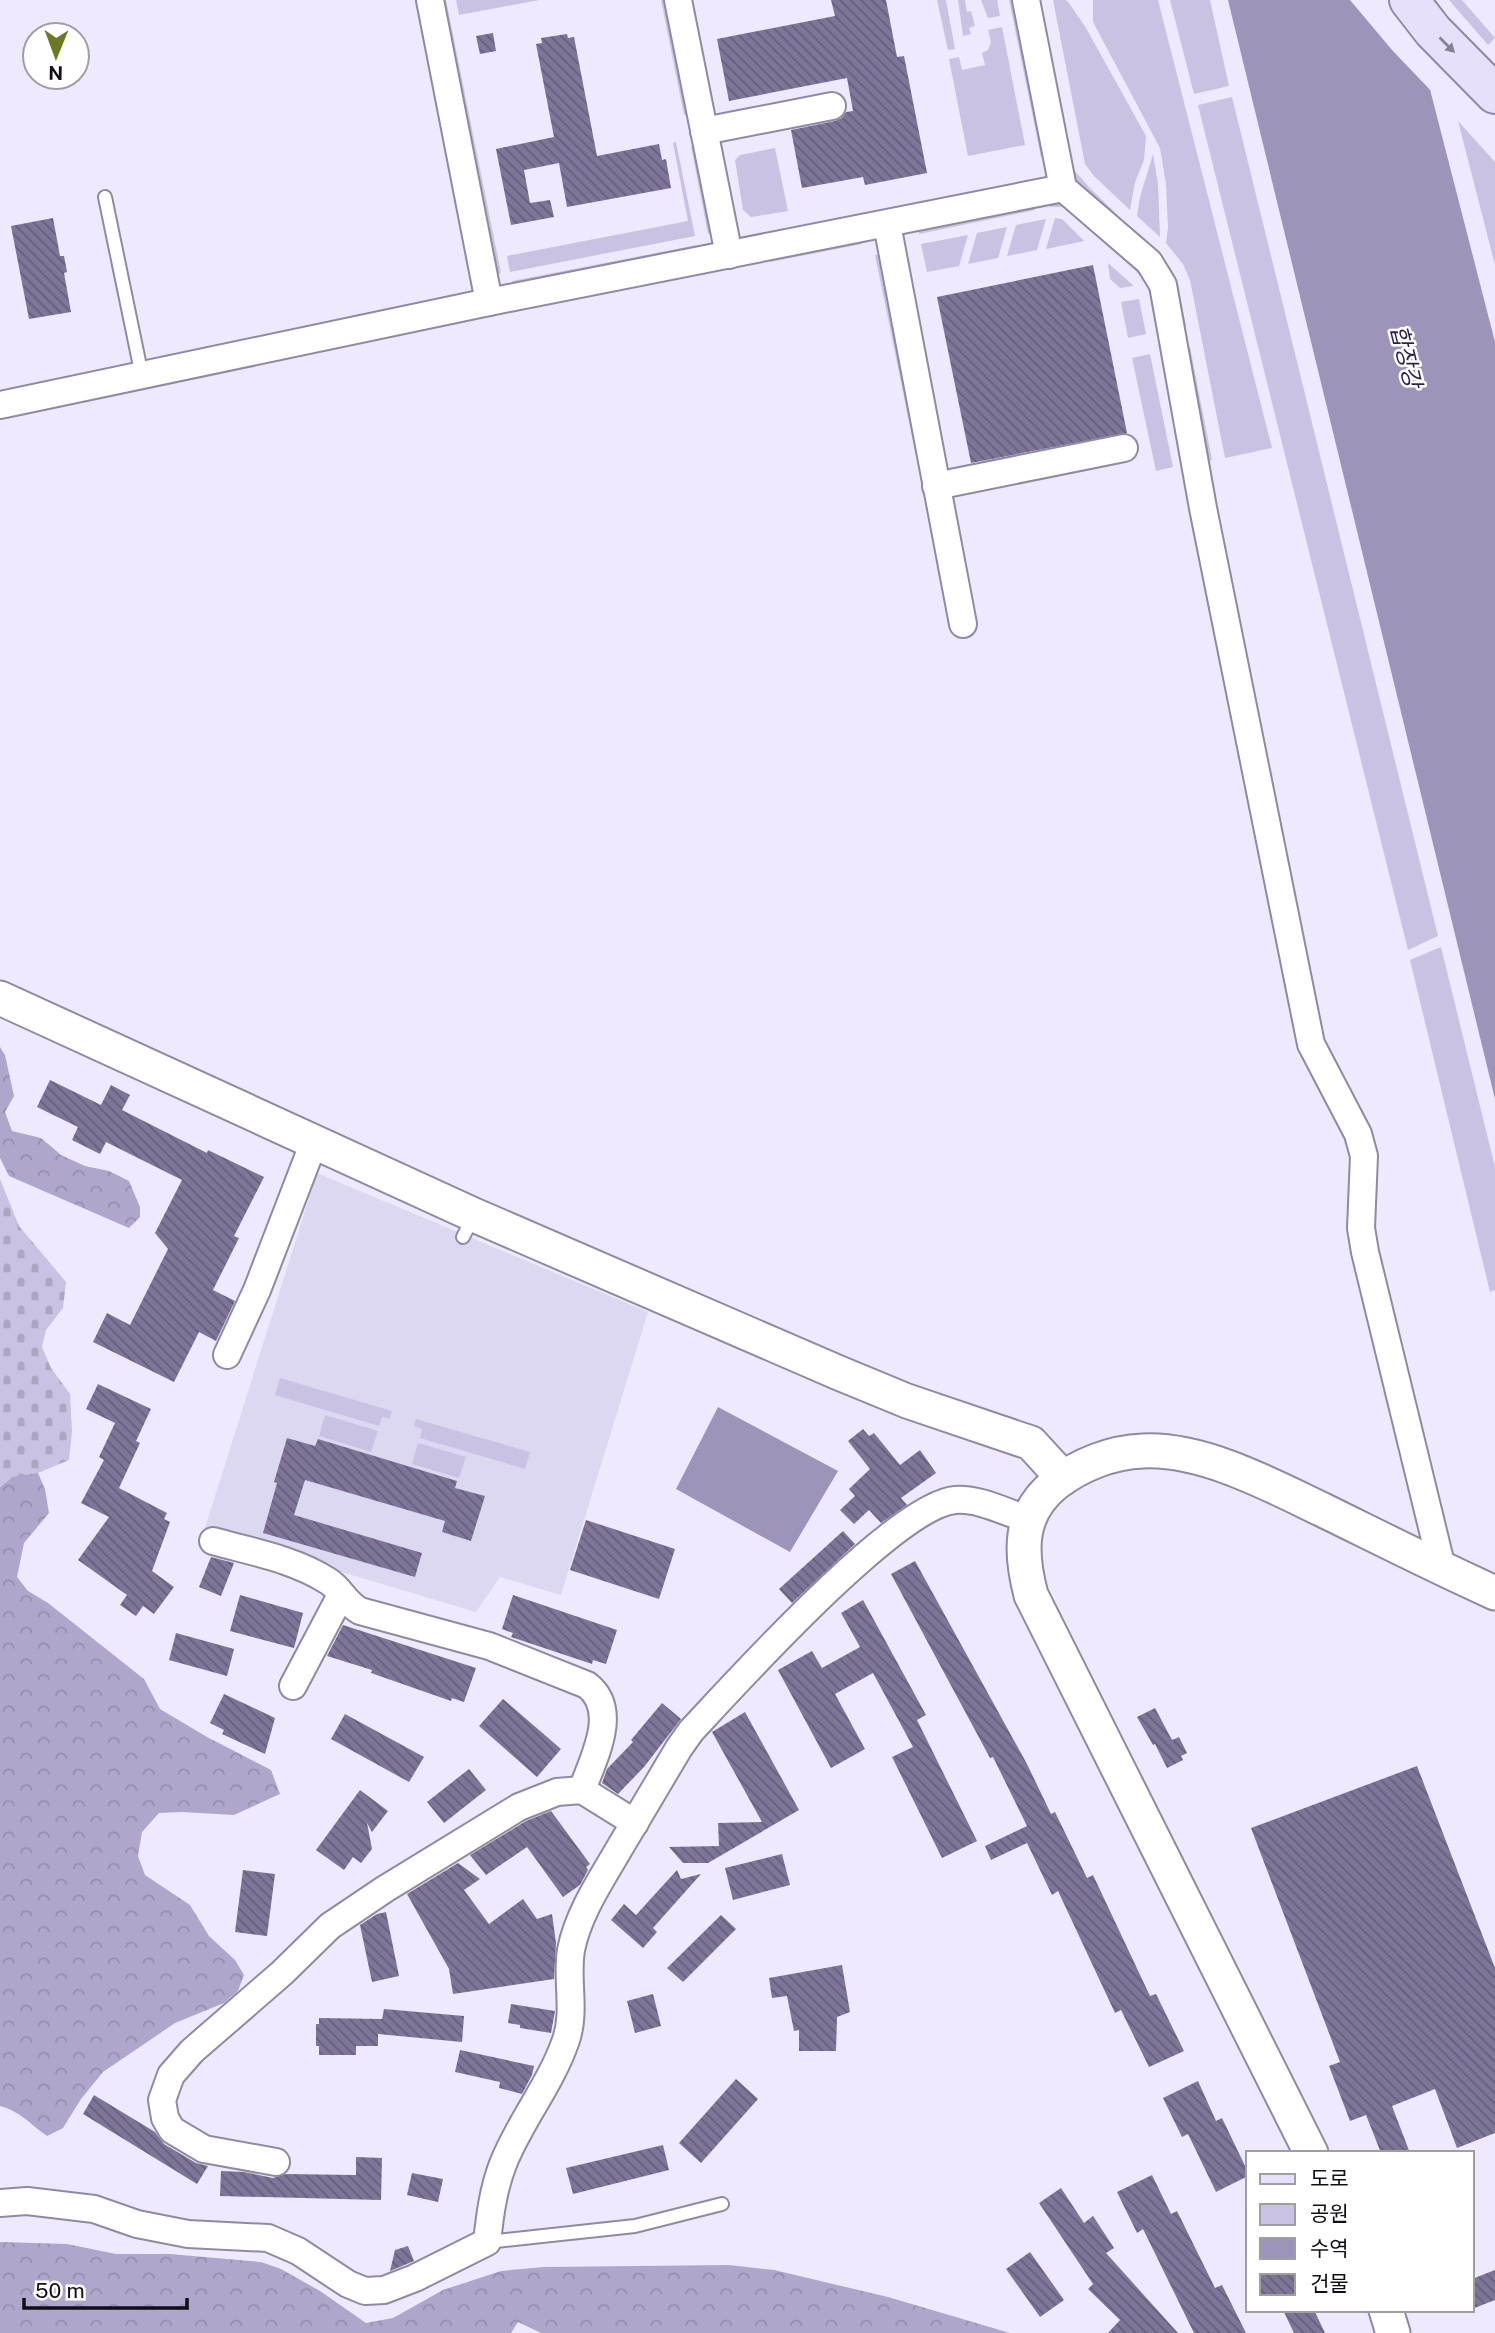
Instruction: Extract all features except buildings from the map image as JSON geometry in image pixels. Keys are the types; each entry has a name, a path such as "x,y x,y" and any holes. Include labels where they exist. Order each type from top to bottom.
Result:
{"main road":[{"path":"1409,0 1433,31 1492,90"}],"street":[{"path":"430,0 489,302"},
{"path":"678,0 729,255"},
{"path":"1026,0 1063,188 1149,262 1163,285 1206,522 1311,1044 1358,1134 1364,1156 1361,1228 1365,1252 1442,1568"},
{"path":"704,131 832,106"},
{"path":"0,405 489,302 1063,188"},
{"path":"887,224 963,624"},
{"path":"936,486 1124,448"},
{"path":"0,998 314,1142 468,1226 907,1401 1031,1443 1063,1478"},
{"path":"227,1356 257,1290 314,1142"},
{"path":"1310,2151 1031,1595 1025,1571 1027,1519 1047,1490 1063,1478 1094,1462 1143,1451 1189,1456 1250,1475 1495,1593"},
{"path":"0,2203 27,2201 94,2209 137,2224 188,2234 268,2238 298,2250 348,2284 365,2291 384,2290 415,2278 487,2242 492,2196 504,2162 556,2066 567,2037 571,1952 578,1927 602,1878 691,1731 785,1631 879,1545 919,1515 952,1500 971,1500 1027,1519"},
{"path":"213,1541 291,1562 331,1583 349,1605 360,1611 489,1646 587,1685 601,1703 602,1728 582,1790"},
{"path":"293,1686 341,1595"},
{"path":"276,2162 204,2149 172,2130 165,2118 162,2100 171,2075 192,2051 282,1973 330,1926 519,1807 557,1792 582,1790 635,1823"},
{"path":"1387,2312 1393,2333"}],"lane":[{"path":"105,197 142,376"},
{"path":"487,2242 635,2226 722,2204"}],"shaded area":[{"path":"317,1173 648,1312 561,1595 500,1577 476,1612 204,1531"}],"green space":[{"path":"441,0 446,0 501,273 496,275"},
{"path":"456,0 539,0 459,15"},
{"path":"661,0 666,0 689,114 684,115"},
{"path":"937,0 946,0 955,49 948,50"},
{"path":"958,0 965,0 967,12 971,11 975,26 969,28 971,34 963,36"},
{"path":"981,0 997,0 1000,16 988,18"},
{"path":"1009,0 1014,0 1045,156 1041,157"},
{"path":"1035,0 1040,0 1074,170 1170,267 1177,280 1186,326 1182,327 1074,177"},
{"path":"1053,0 1066,0 1069,3 1086,28 1146,136 1144,160 1135,182 1130,210 1085,164"},
{"path":"1093,0 1158,0 1272,448 1225,458 1190,280 1183,264 1166,243 1166,184 1160,148 1093,22"},
{"path":"1170,0 1210,0 1229,86 1194,94"},
{"path":"1449,0 1462,0 1495,38 1488,45"},
{"path":"1002,27 1025,145 968,156 949,59 959,57 962,70 985,65 982,53 988,50 991,42 988,30"},
{"path":"1232,97 1438,936 1408,950 1198,105"},
{"path":"1458,121 1495,162 1495,265"},
{"path":"676,142 695,236 510,272 507,256 688,221 673,143"},
{"path":"691,146 695,150 712,233 708,234"},
{"path":"775,148 788,211 751,217 743,210 735,160 740,155"},
{"path":"1153,154 1158,184 1160,237 1137,216"},
{"path":"1049,202 1069,204 1150,281 1162,333 1157,333 1148,287 1141,276 1071,211 1063,207 1050,207"},
{"path":"1034,206 1035,210 919,234 918,229"},
{"path":"1055,218 1062,219 1084,241 1046,249"},
{"path":"1046,219 1037,250 1007,256 1016,225"},
{"path":"1007,227 998,258 968,264 977,233"},
{"path":"968,235 959,266 927,272 921,244"},
{"path":"861,240 862,244 770,262 770,258"},
{"path":"697,245 698,252 513,288 512,281"},
{"path":"880,254 928,497 926,505 875,255"},
{"path":"1108,263 1134,286 1120,288 1110,279"},
{"path":"1139,299 1146,334 1128,338 1121,302"},
{"path":"1190,347 1212,460 1207,461 1186,348"},
{"path":"1150,354 1173,467 1156,471 1132,358"},
{"path":"1441,947 1495,1167 1495,1290 1490,1292 1410,960"},
{"path":"0,1047 5,1055 14,1096 5,1112 12,1131 41,1138 61,1155 85,1166 109,1171 129,1181 140,1207 140,1217 129,1228 9,1176 0,1158"},
{"path":"0,1179 19,1226 66,1282 63,1308 46,1330 42,1347 51,1368 70,1394 72,1431 69,1460 38,1473 12,1477 0,1487"},
{"path":"280,1378 392,1411 390,1419 382,1417 379,1426 275,1395"},
{"path":"325,1415 378,1431 371,1452 319,1436"},
{"path":"416,1419 530,1452 525,1469 420,1438 422,1429 414,1426"},
{"path":"418,1443 466,1457 459,1478 412,1464"},
{"path":"38,1473 45,1489 49,1513 24,1543 17,1577 28,1591 48,1603 144,1679 160,1709 271,1770 280,1794 234,1815 159,1813 142,1832 138,1856 145,1875 190,1905 209,1936 235,1960 244,1975 238,1991 224,2003 175,2023 103,2072 81,2099 63,2128 47,2136 19,2115 0,2106 0,1487 12,1477"},
{"path":"0,2242 67,2244 116,2254 170,2254 261,2262 281,2269 320,2291 366,2323 393,2318 443,2290 501,2271 544,2267 729,2265 774,2270 888,2297 1010,2333 541,2333 518,2322 511,2333 0,2333"}],"water":[{"name":"합장강","path":"1228,0 1407,0 1495,342 1495,1099"},
{"path":"718,1407 838,1471 790,1552 676,1489"}],"pier":[{"path":"1350,0 1411,0 1436,96 1392,50"}]}
